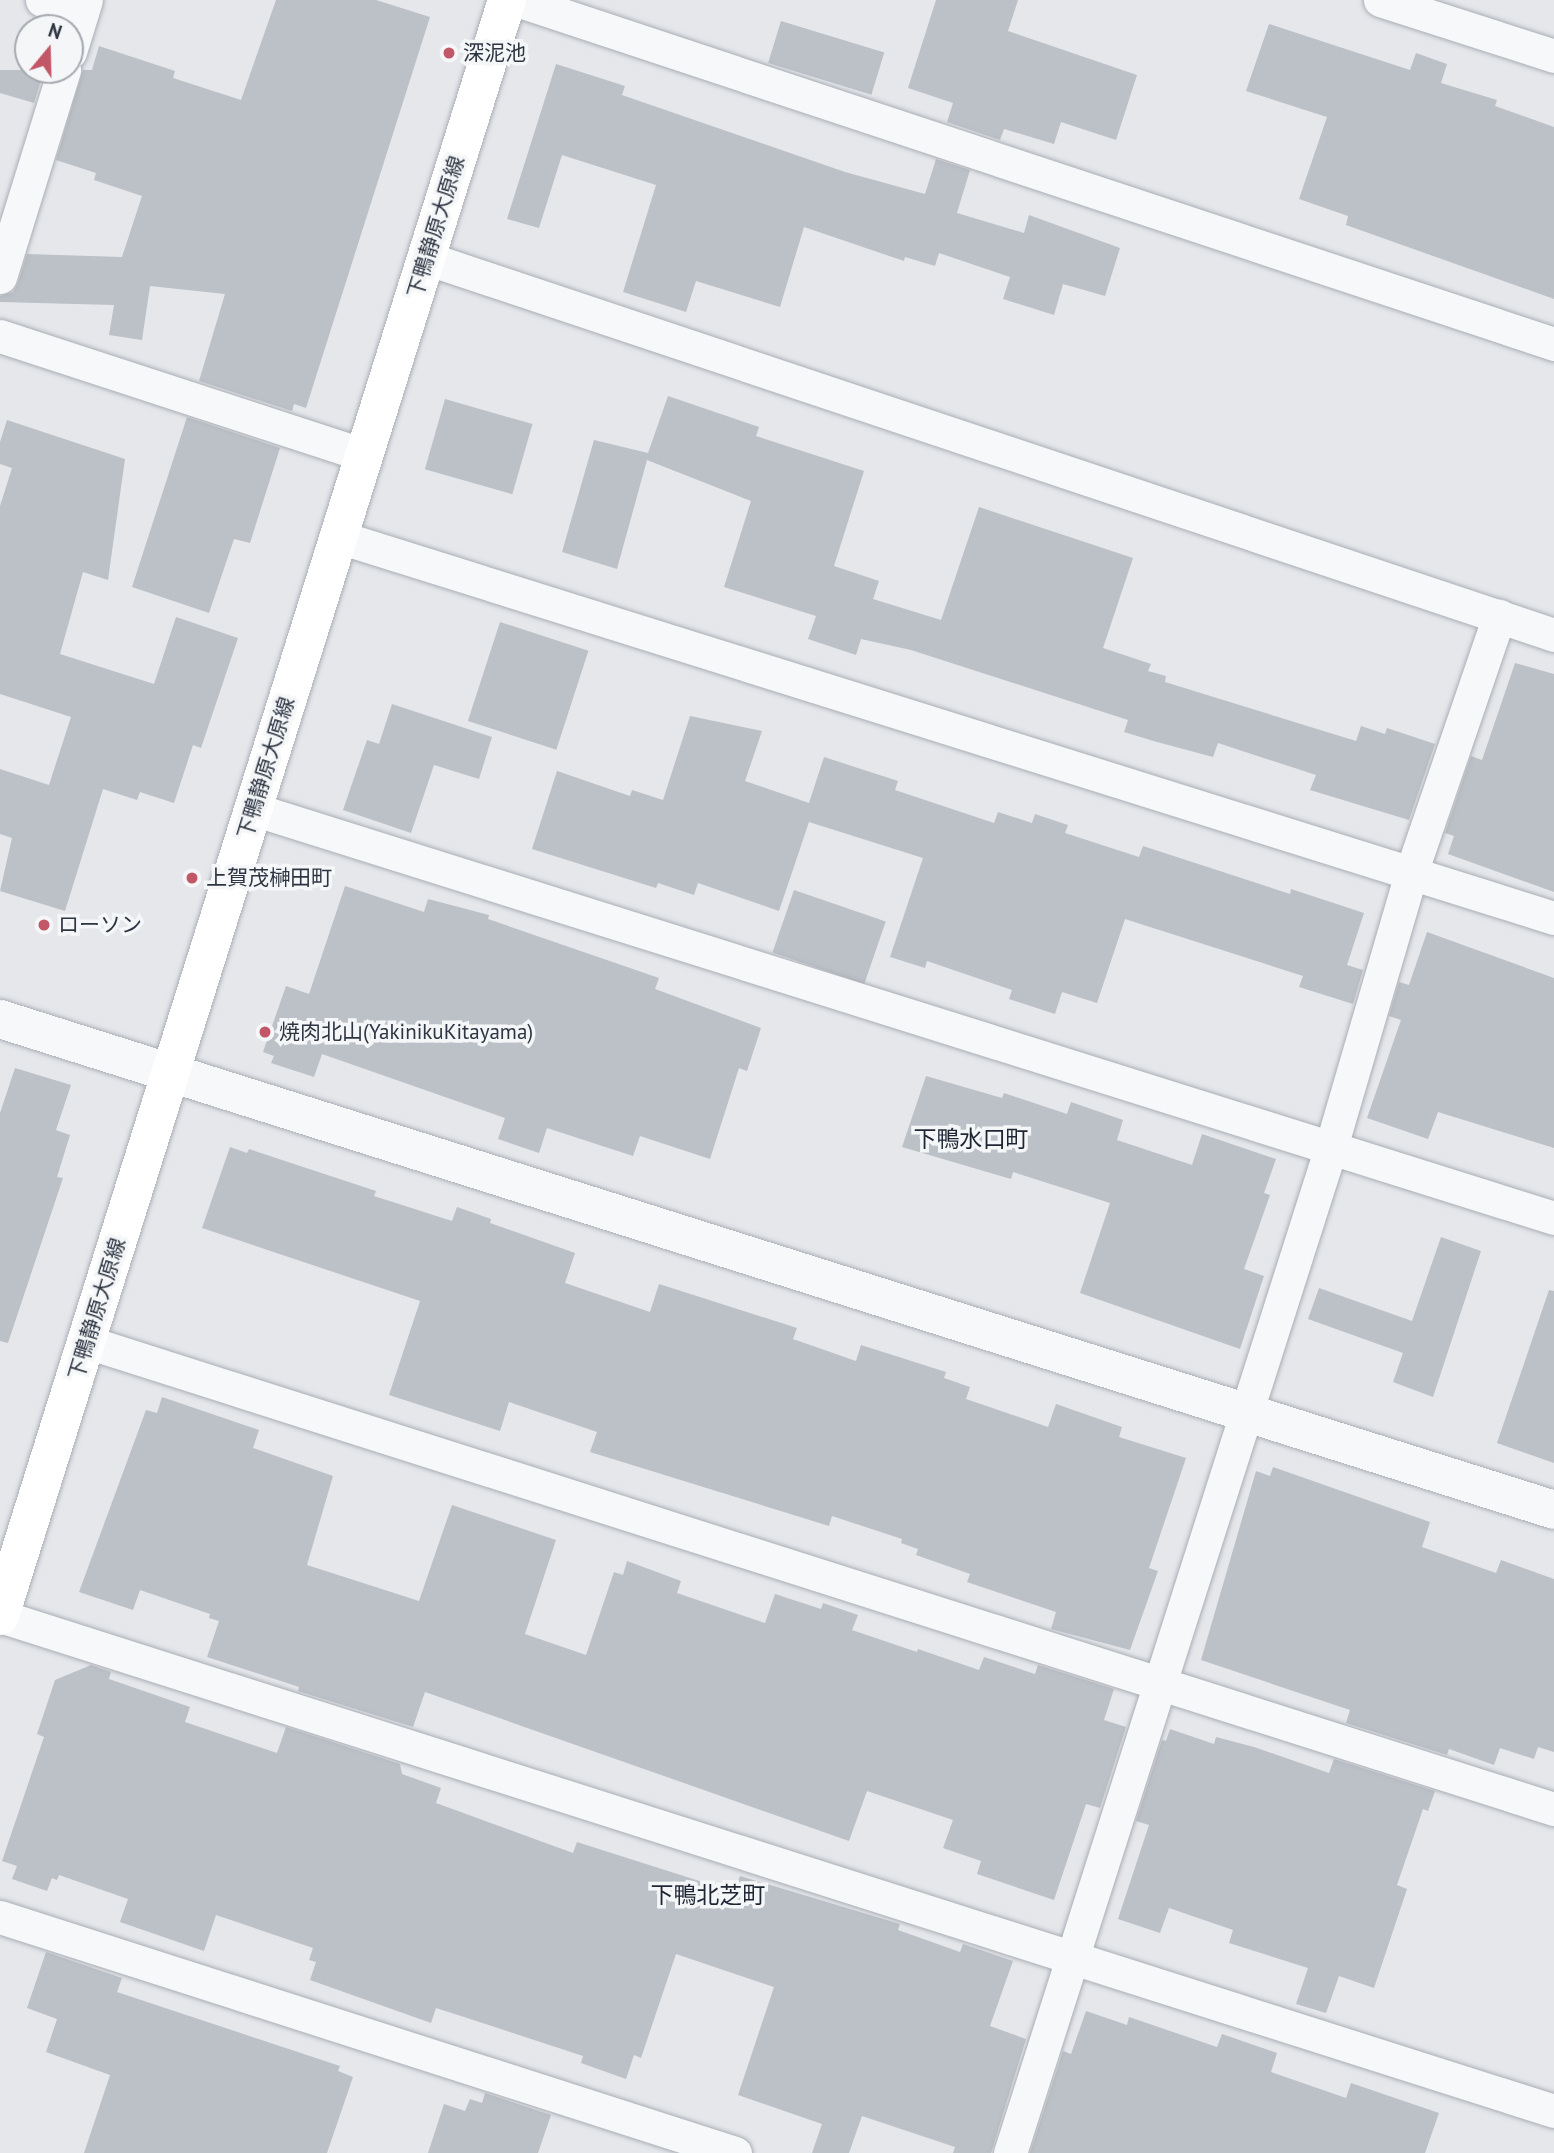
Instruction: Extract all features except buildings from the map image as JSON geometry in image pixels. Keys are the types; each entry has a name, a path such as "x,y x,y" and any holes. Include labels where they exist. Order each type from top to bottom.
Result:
{"main road":[{"name":"下鴨静原大原線","path":"0,1616 507,0"}],"street":[{"path":"42,0 84,6"},
{"path":"517,0 1554,344"},
{"path":"1380,0 1554,56"},
{"path":"0,277 60,84"},
{"path":"426,258 1554,635"},
{"path":"0,337 365,455"},
{"path":"339,537 1554,918"},
{"path":"1010,2153 1248,1413 1331,1147 1412,873 1499,616"},
{"path":"253,809 1554,1218"},
{"path":"0,1019 1554,1510"},
{"path":"86,1342 1554,1809"},
{"path":"0,1616 1554,2111"},
{"path":"0,1917 735,2153"}],"place":[{"name":"深泥池","path":"449,53"},
{"name":"上賀茂榊田町","path":"192,878"},
{"name":"ローソン","path":"44,925"},
{"name":"焼肉北山(YakinikuKitayama)","path":"265,1032"}],"district":[{"name":"下鴨水口町","path":"971,1139"},
{"name":"下鴨北芝町","path":"708,1895"}]}
